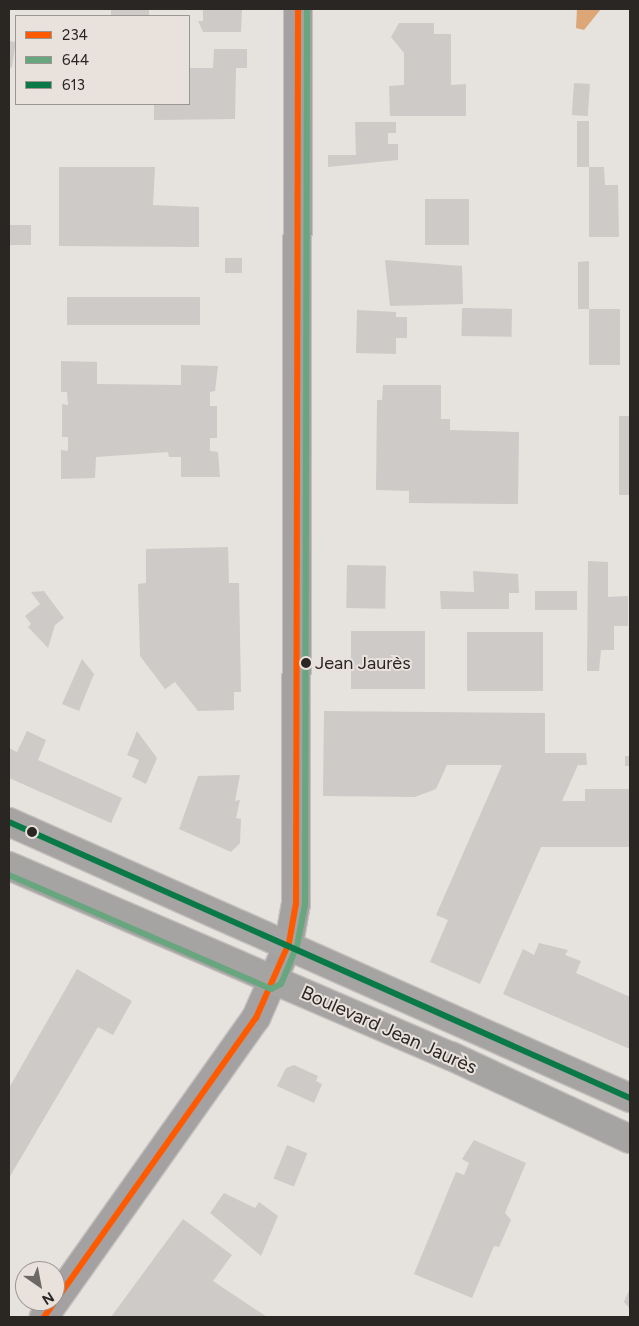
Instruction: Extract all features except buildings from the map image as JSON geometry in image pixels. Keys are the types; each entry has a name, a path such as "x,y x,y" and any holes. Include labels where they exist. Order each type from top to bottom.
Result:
{"main road":[{"name":"Boulevard Jean Jaurès","path":"9,822 289,943 630,1098"},
{"name":"Boulevard Jean Jaurès","path":"9,866 273,980 630,1139"}],"street":[{"path":"44,1317 256,1018 289,943 296,898 298,9"}],"shaded area":[{"path":"577,9 601,9 584,30 576,28"}],"transit line":[{"name":"234","path":"44,1317 256,1018 289,943 296,904 298,9"},
{"name":"644","path":"9,875 271,989 281,984 297,946 305,904 307,9"},
{"name":"613","path":"9,822 630,1098"}],"place":[{"name":"Jean Jaurès","path":"306,663"}]}
